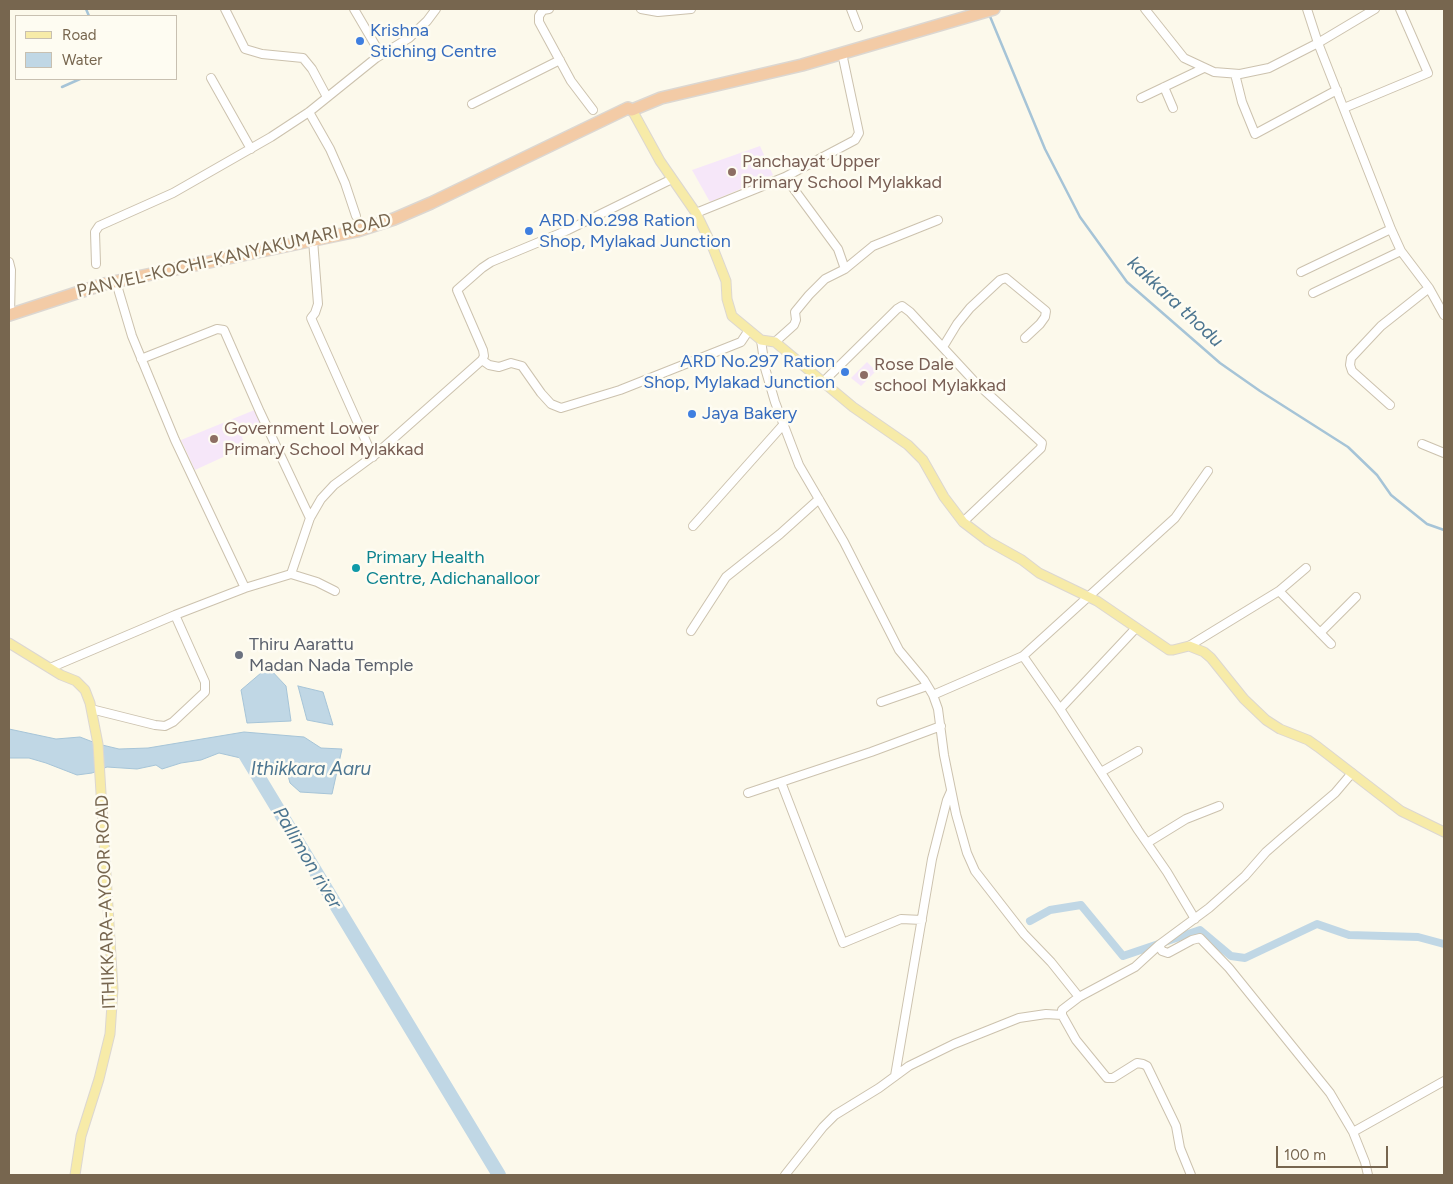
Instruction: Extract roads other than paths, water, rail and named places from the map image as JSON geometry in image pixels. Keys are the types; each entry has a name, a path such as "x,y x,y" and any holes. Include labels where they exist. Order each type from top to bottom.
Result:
{"highway":[{"name":"PANVEL-KOCHI-KANYAKUMARI ROAD","path":"9,315 81,291 116,282 357,231 431,204 628,108 632,110 660,98 802,64 994,9"}],"main road":[{"path":"632,110 672,179 696,213 726,281 727,299 732,316 761,340 775,342 853,406 908,444 923,460 944,497 963,522 988,541 1022,560 1039,573 1105,606 1169,650 1189,646 1204,652 1244,699 1266,720 1280,729 1308,740 1401,811 1444,832"},
{"path":"9,643 50,668 76,681 84,690 91,709"},
{"name":"ITHIKKARA-AYOOR ROAD","path":"76,1175 81,1136 99,1080 110,1034 113,989 98,744 91,709"}],"street":[{"path":"225,9 245,49 262,54 303,58 312,69 327,97"},
{"path":"354,9 381,55"},
{"path":"96,264 95,232 99,226 173,193 272,137 308,112 381,55 409,38 427,21 436,9"},
{"path":"543,9 539,16 540,22 571,81 593,110"},
{"path":"641,9 658,12 691,9"},
{"path":"851,9 858,27"},
{"path":"1145,9 1184,58 1214,72 1235,74 1269,68 1375,9"},
{"path":"1307,9 1391,229 1401,251 1429,288 1444,315"},
{"path":"1344,108 1428,74 1400,9"},
{"path":"696,213 785,176 853,142 858,135 842,52"},
{"path":"472,104 560,60"},
{"path":"1141,98 1204,68"},
{"path":"1235,74 1242,102 1255,134 1337,90"},
{"path":"211,78 251,149"},
{"path":"1164,87 1173,108"},
{"path":"308,112 330,149 345,183 356,216"},
{"path":"785,176 838,249 845,269"},
{"path":"291,574 310,518 320,500 334,485 373,457 482,360 484,356 483,350 457,290 491,262 568,230 672,179"},
{"path":"775,342 794,326 796,312 825,279 845,269 873,246 938,220"},
{"path":"1301,272 1391,229"},
{"path":"313,240 318,304 316,313 311,318 373,457"},
{"path":"1313,293 1401,251"},
{"path":"9,262 11,270 9,315"},
{"path":"942,347 970,308 1000,280 1006,278 1046,311 1045,317 1040,324 1026,338"},
{"path":"116,282 141,359 175,440 244,588"},
{"path":"1390,405 1352,370 1350,365 1351,358 1381,326 1429,288"},
{"path":"822,382 902,306 910,312 973,380 1038,439 1042,446 963,522"},
{"path":"141,359 217,329 224,330 310,518"},
{"path":"482,360 489,365 499,367 511,363 522,366 541,394 551,404 561,408 620,390 741,342 749,330"},
{"path":"761,340 765,368 783,425 799,465 844,542 899,650 933,695 951,790 967,853 975,871 1020,929 1051,962 1079,997"},
{"path":"693,526 783,425"},
{"path":"1422,444 1444,453"},
{"path":"933,695 1022,656 1175,518 1208,471"},
{"path":"691,631 726,577 780,534 819,499"},
{"path":"1189,646 1279,591 1306,568"},
{"path":"50,668 244,588 291,574 317,582 335,591"},
{"path":"1279,591 1331,644"},
{"path":"1320,632 1356,597"},
{"path":"91,709 155,726 165,726 173,722 205,692 205,682 175,615"},
{"path":"1060,709 1136,628"},
{"path":"1022,656 1060,709 1195,918"},
{"path":"881,702 927,686"},
{"path":"748,793 871,752 940,726"},
{"path":"1101,772 1138,751"},
{"path":"1191,1175 1180,1148 1176,1126 1147,1066 1137,1063 1113,1078 1108,1078 1076,1040 1062,1016 1062,1010 1079,997 1134,967 1195,918 1245,876 1266,852 1335,793 1352,773"},
{"path":"781,782 843,943 902,919 922,920"},
{"path":"895,1076 932,859 951,790"},
{"path":"1147,843 1186,819 1219,806"},
{"path":"1159,945 1162,950 1168,953 1196,938 1203,940 1239,979 1330,1093 1353,1132 1368,1170 1368,1175"},
{"path":"784,1175 835,1115 879,1088 922,1058 1008,1022 1046,1014 1062,1016"},
{"path":"1353,1132 1444,1081"}],"water":[{"path":"268,667 286,686 291,721 247,723 241,690"},
{"path":"298,686 323,692 333,725 307,720"},
{"name":"Ithikkara Aaru","path":"9,729 56,739 80,737 119,749 148,748 244,732 304,737 321,748 342,749 332,794 300,792 290,783 285,764 258,762 219,753 201,760 181,763 162,769 156,765 137,769 107,767 92,773 77,775 29,758 9,758"}],"waterway":[{"path":"86,9 89,15"},
{"name":"kakkara thodu","path":"989,14 1045,149 1080,217 1127,282 1220,363 1348,447 1377,475 1391,495 1427,524 1444,530"},
{"path":"62,87 78,80"},
{"name":"Pallimon river","path":"238,743 499,1175"},
{"path":"1030,921 1050,910 1081,905 1123,956 1200,930 1231,956 1245,958 1317,924 1349,935 1418,937 1444,944"}],"place":[{"name":"Krishna Stiching Centre","path":"360,41"},
{"name":"Panchayat Upper Primary School Mylakkad","path":"732,172"},
{"name":"ARD No.298 Ration Shop, Mylakad Junction","path":"529,231"},
{"name":"ARD No.297 Ration Shop, Mylakad Junction","path":"845,372"},
{"name":"Rose Dale school Mylakkad","path":"864,375"},
{"name":"Jaya Bakery","path":"692,414"},
{"name":"Government Lower Primary School Mylakkad","path":"214,439"},
{"name":"Primary Health Centre, Adichanalloor","path":"356,568"},
{"name":"Thiru Aarattu Madan Nada Temple","path":"239,655"}]}
